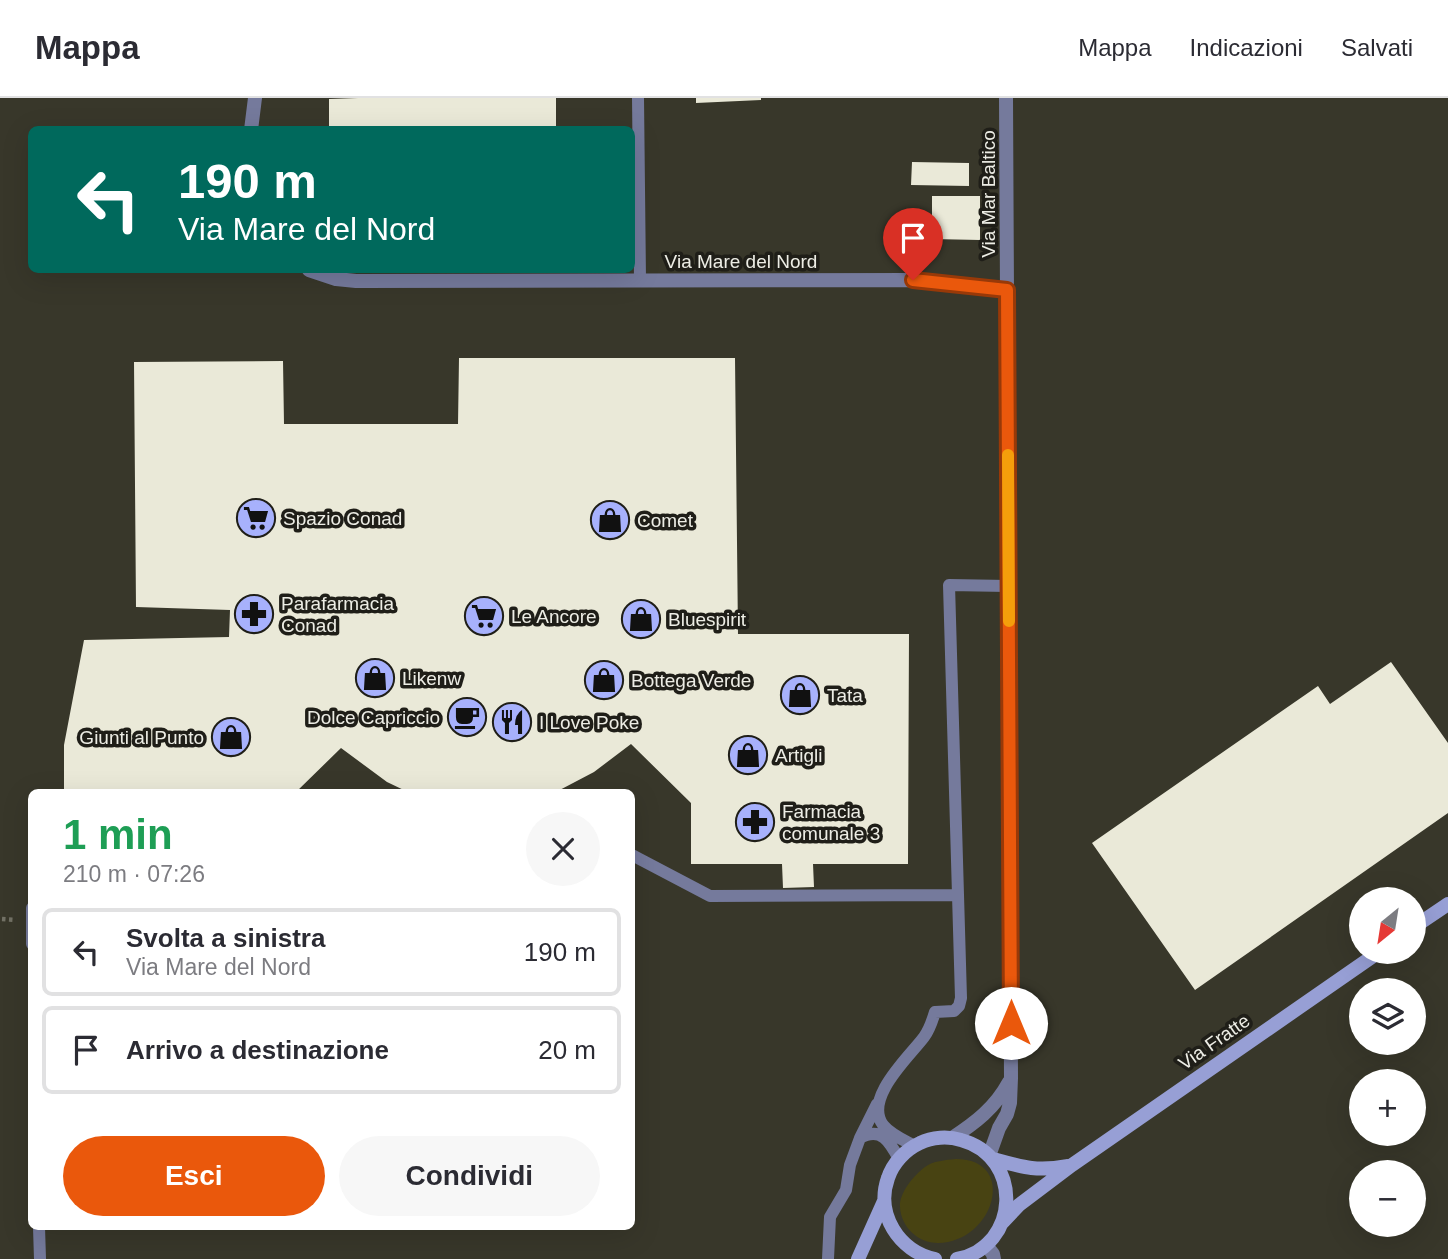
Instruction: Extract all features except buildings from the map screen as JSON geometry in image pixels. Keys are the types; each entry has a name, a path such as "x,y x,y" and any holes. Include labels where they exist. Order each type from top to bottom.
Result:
{"main road":[{"path":"1426,920 1448,904"},
{"name":"Via Fratte","path":"957,1259 971,1255 986,1245 1019,1205 1072,1164 1362,964"},
{"path":"858,1259 884,1200 888,1178 899,1159 915,1146 933,1139 952,1138"},
{"name":"Via Fratte","path":"952,1138 972,1144 991,1158 1034,1169 1044,1170 1072,1164"},
{"path":"991,1158 1001,1172 1007,1194 1002,1223"},
{"path":"884,1200 888,1220 899,1238 914,1251 935,1259"}],"street":[{"path":"252,126 255,98"},
{"name":"Via Mar Baltico","path":"991,1158 1010,1103 1011,1078 1006,98"},
{"name":"Via Mare del Nord","path":"318,273 336,279 356,281 913,280 1007,290"},
{"path":"952,1138 984,1116 1003,1093 1011,1078"},
{"path":"986,1245 994,1259"}],"lane":[{"path":"639,98 640,280"},
{"path":"828,1259 830,1217 846,1190 850,1165 860,1138 884,1090 897,1068 930,1028 935,1012 954,1011 959,1006 961,998 949,585 1008,586"},
{"path":"635,857 710,896 958,895"},
{"path":"884,1090 879,1108 880,1121 889,1131 915,1146"},
{"path":"860,1138 874,1133 880,1135 889,1142 899,1159"},
{"path":"39,1230 40,1259"}],"shaded area":[{"path":"956,1159 975,1163 987,1172 993,1185 992,1201 985,1216 974,1229 958,1239 938,1243 917,1237 907,1227 901,1214 900,1202 905,1190 925,1167 935,1162"}],"slow traffic":[{"path":"1008,455 1009,621"}],"place":[{"name":"Spazio Conad","path":"256,518"},
{"name":"Comet","path":"610,520"},
{"name":"Parafarmacia Conad","path":"254,614"},
{"name":"Le Ancore","path":"484,616"},
{"name":"Bluespirit","path":"641,619"},
{"name":"Likenw","path":"375,678"},
{"name":"Bottega Verde","path":"604,680"},
{"name":"Tata","path":"800,695"},
{"name":"Dolce Capriccio","path":"467,717"},
{"name":"I Love Poke","path":"512,722"},
{"name":"Giunti al Punto","path":"231,737"},
{"name":"Artigli","path":"748,755"},
{"name":"Farmacia comunale 3","path":"755,822"}],"route":[{"path":"913,280 1007,290 1011,1023"}]}
